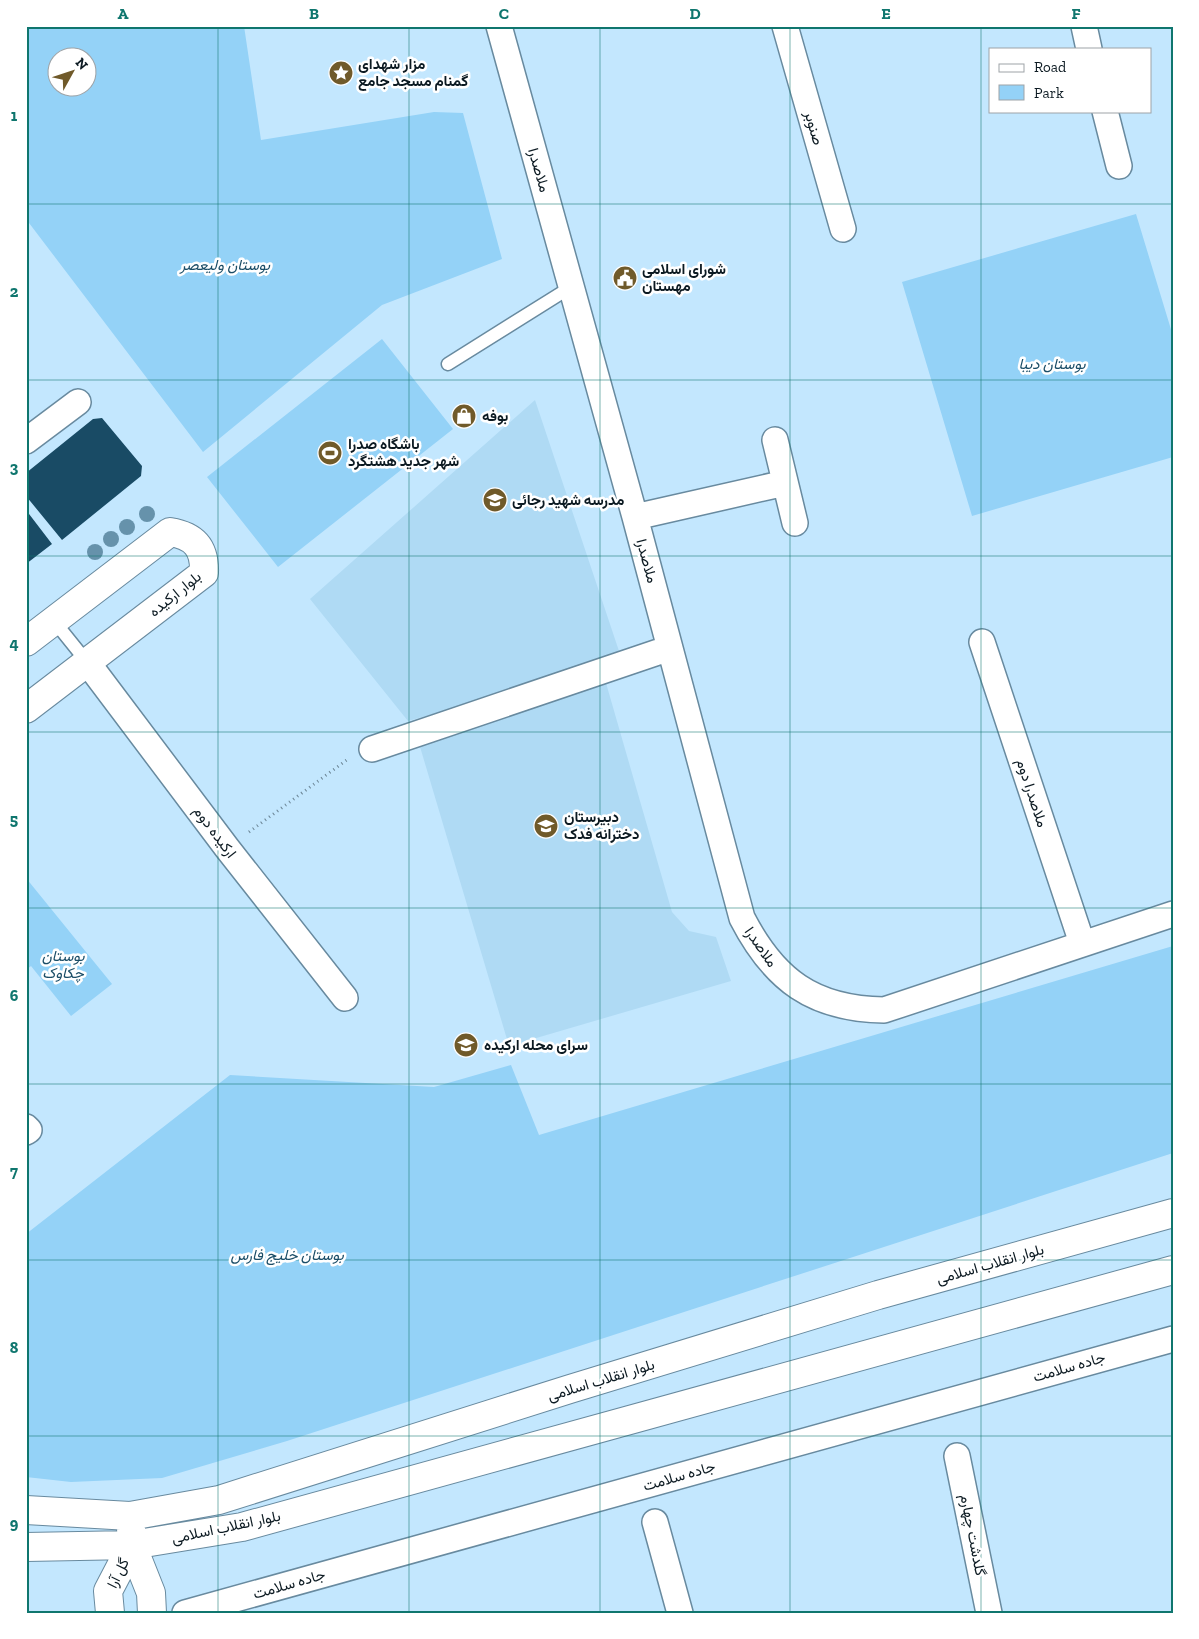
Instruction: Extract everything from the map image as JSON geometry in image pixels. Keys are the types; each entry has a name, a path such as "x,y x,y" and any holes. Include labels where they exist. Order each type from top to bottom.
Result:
{"street":[{"name":"ملاصدرا","path":"498,26 635,517 742,918 764,955 780,973 799,989 820,1000 863,1010 884,1010 1173,914"},
{"name":"صنوبر","path":"786,26 843,229"},
{"path":"1084,26 1089,48"},
{"path":"1105,112 1119,166"},
{"path":"26,442 78,402"},
{"path":"775,440 796,523"},
{"path":"635,517 785,483"},
{"name":"بلوار ارکیده","path":"26,642 170,532 184,534 198,545 205,558 204,573 26,709"},
{"name":"ملاصدرا دوم","path":"982,642 1082,943"},
{"path":"372,749 670,648"},
{"name":"ارکیده دوم","path":"87,662 227,848 345,998"},
{"path":"26,1127 28,1130 26,1132"},
{"name":"بلوار انقلاب اسلامی","path":"26,1510 130,1516 219,1500 570,1389 869,1298 1173,1212"},
{"name":"بلوار انقلاب اسلامی","path":"26,1547 132,1545 242,1527 1173,1270"},
{"name":"جاده سلامت","path":"185,1613 1173,1339"},
{"name":"گلدشت چهارم","path":"958,1456 989,1613"},
{"path":"130,1516 132,1545"},
{"path":"655,1522 680,1613"},
{"name":"گل آرا","path":"110,1613 108,1591 132,1545"},
{"name":"گل آرا","path":"132,1545 151,1593 152,1613"}],"lane":[{"path":"448,364 571,287"},
{"path":"54,621 87,662"}],"path":[{"path":"227,848 345,760 372,749"}],"shaded area":[{"name":"مدرسه شهید رجائی","path":"535,400 622,660 408,721 310,599"},
{"name":"دبیرستان دخترانه فدک","path":"606,683 672,912 689,931 716,937 731,981 509,1046 418,740"}],"green space":[{"name":"بوستان ولیعصر","path":"26,26 244,26 261,140 434,112 463,113 502,259 382,305 203,452 26,219"},
{"name":"بوستان دیبا","path":"1136,214 1173,336 1173,457 972,516 902,282"},
{"name":"باشگاه صدرا شهر جدید هشتگرد","path":"382,339 453,429 278,567 207,477"},
{"name":"بوستان چکاوک","path":"26,878 112,984 71,1016 31,966 26,970"},
{"name":"بوستان خلیج فارس","path":"1173,946 1173,1153 287,1441 162,1478 71,1482 26,1477 26,1234 230,1075 434,1087 511,1065 539,1135"}],"building":[{"path":"102,418 142,466 141,476 62,540 26,496 26,473 93,419"},
{"path":"26,510 52,544 26,564"}],"place":[{"name":"مزار شهدای گمنام مسجد جامع","path":"341,73"},
{"name":"شورای اسلامی مهستان","path":"625,278"},
{"name":"بوفه","path":"464,416"},
{"name":"باشگاه صدرا شهر جدید هشتگرد","path":"330,453"},
{"name":"مدرسه شهید رجائی","path":"495,500"},
{"name":"دبیرستان دخترانه فدک","path":"546,826"},
{"name":"سرای محله ارکیده","path":"466,1045"}]}
